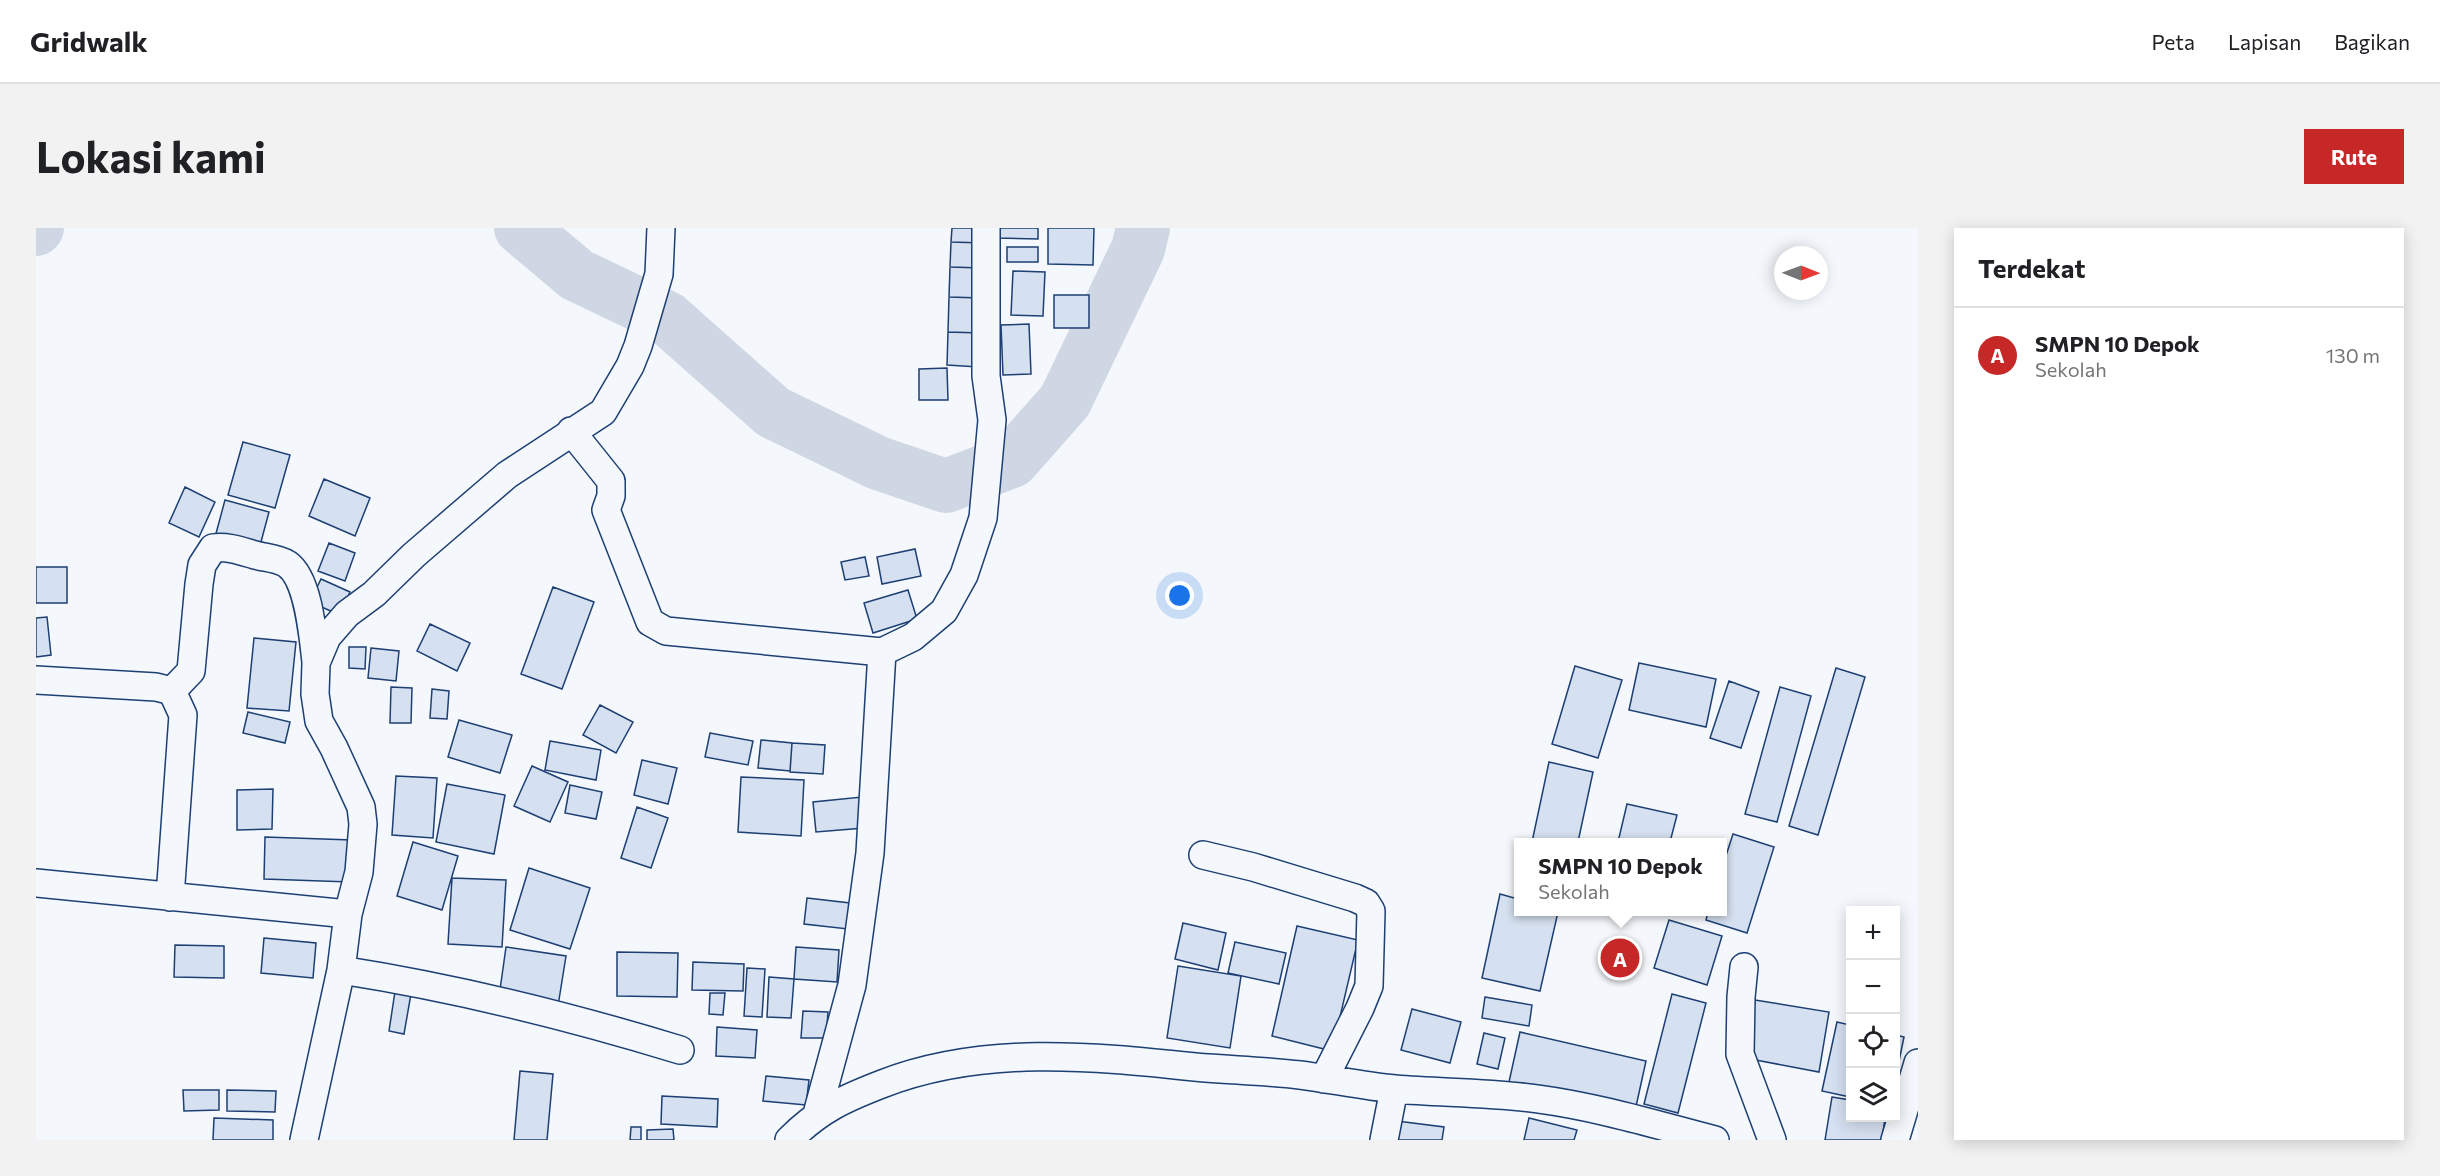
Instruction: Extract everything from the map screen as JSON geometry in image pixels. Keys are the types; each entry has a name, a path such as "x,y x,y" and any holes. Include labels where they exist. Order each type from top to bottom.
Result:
{"street":[{"path":"316,663 327,637 346,614 374,594 414,555 507,475 603,412 630,366 638,346 659,274 661,228"},
{"path":"571,431 611,481 611,496 606,510 650,622 666,631 882,652 913,637 944,611 964,575 983,518 992,420 986,376 986,228"},
{"path":"172,691 191,671 202,565 213,548 235,549 280,560 289,565 297,576 306,601 316,663 315,694 319,721 361,807 363,824 359,872 348,914 341,969 308,1113 304,1140"},
{"path":"817,1114 852,985 870,853 882,652"},
{"path":"36,680 156,687 172,691"},
{"path":"170,897 183,715 172,691"},
{"path":"1203,855 1253,867 1355,898 1366,903 1371,911 1369,986 1324,1079"},
{"path":"36,883 348,914"},
{"path":"1744,968 1740,1054 1772,1140"},
{"path":"341,969 453,990 608,1028 680,1050"},
{"path":"789,1140 817,1114 848,1096 904,1075 928,1068 992,1058 1065,1056 1127,1059 1324,1079 1394,1089 1538,1099 1584,1106 1715,1140"},
{"path":"1894,1140 1918,1063"},
{"path":"1384,1140 1394,1089"}],"building":[{"path":"952,228 983,228 983,243 951,242"},
{"path":"996,228 1038,228 1038,239 996,238"},
{"path":"1048,228 1094,228 1093,265 1048,264"},
{"path":"951,242 983,243 982,268 950,267"},
{"path":"1007,247 1038,247 1038,262 1007,262"},
{"path":"950,267 982,268 981,298 949,297"},
{"path":"1013,271 1045,272 1043,316 1011,315"},
{"path":"1054,295 1089,295 1089,328 1054,328"},
{"path":"949,297 981,298 980,333 948,332"},
{"path":"1029,324 1031,374 1003,375 1001,325"},
{"path":"948,332 980,333 978,367 947,365"},
{"path":"947,368 948,400 919,400 919,369"},
{"path":"243,442 290,455 275,508 228,495"},
{"path":"324,479 370,498 355,536 309,516"},
{"path":"185,487 215,502 199,537 169,523"},
{"path":"225,500 269,512 258,553 214,541"},
{"path":"329,543 355,553 345,581 318,571"},
{"path":"915,549 921,576 882,584 877,557"},
{"path":"865,557 869,576 845,580 841,562"},
{"path":"36,567 67,567 67,603 36,603"},
{"path":"321,579 350,592 340,615 310,602"},
{"path":"553,587 594,602 562,689 521,674"},
{"path":"908,590 917,619 873,633 864,603"},
{"path":"47,617 51,655 36,657 36,618"},
{"path":"430,624 470,643 457,671 417,651"},
{"path":"254,638 296,642 289,711 247,708"},
{"path":"349,647 366,647 365,669 349,668"},
{"path":"371,648 399,651 396,681 368,678"},
{"path":"1639,663 1716,679 1706,727 1629,710"},
{"path":"1575,666 1622,680 1598,758 1552,744"},
{"path":"1836,668 1865,677 1818,835 1789,826"},
{"path":"1729,681 1759,692 1741,748 1710,738"},
{"path":"391,687 412,688 411,723 390,723"},
{"path":"1780,687 1811,696 1777,822 1745,814"},
{"path":"432,689 449,691 447,719 430,718"},
{"path":"600,705 633,722 616,753 583,735"},
{"path":"248,712 290,722 285,743 243,733"},
{"path":"459,720 512,735 500,773 448,757"},
{"path":"710,733 753,741 748,765 705,757"},
{"path":"761,740 792,743 790,771 758,768"},
{"path":"550,741 601,750 596,780 545,770"},
{"path":"792,743 825,745 823,774 790,772"},
{"path":"642,760 677,768 668,804 634,795"},
{"path":"1549,762 1593,772 1579,838 1533,838"},
{"path":"532,766 568,782 550,822 514,806"},
{"path":"396,776 437,778 433,838 392,835"},
{"path":"741,777 804,780 801,836 738,832"},
{"path":"447,784 505,795 494,854 436,842"},
{"path":"570,785 602,792 596,819 565,813"},
{"path":"273,789 272,829 237,830 237,790"},
{"path":"862,797 864,828 816,832 813,802"},
{"path":"1627,804 1677,815 1671,838 1619,838"},
{"path":"637,807 668,818 651,868 621,858"},
{"path":"1733,834 1774,847 1747,933 1706,920 1707,916 1727,916 1727,853"},
{"path":"265,837 352,840 350,882 264,879"},
{"path":"413,842 458,856 442,910 397,896"},
{"path":"529,868 590,888 570,949 510,930"},
{"path":"452,878 506,880 502,947 448,944"},
{"path":"1500,894 1514,898 1514,916 1557,916 1540,991 1482,978"},
{"path":"807,898 850,903 848,929 804,924"},
{"path":"1669,920 1722,936 1707,985 1654,968"},
{"path":"1183,923 1226,933 1218,970 1175,959"},
{"path":"1297,926 1358,940 1332,1051 1272,1036"},
{"path":"264,938 316,943 313,978 261,973"},
{"path":"1235,942 1286,953 1279,984 1228,973"},
{"path":"175,945 224,946 224,978 174,977"},
{"path":"506,947 566,956 558,1006 499,997"},
{"path":"796,947 839,950 837,982 794,979"},
{"path":"617,952 678,953 677,997 617,996"},
{"path":"693,962 744,964 743,991 692,990"},
{"path":"1178,966 1241,976 1230,1048 1167,1038"},
{"path":"747,968 765,969 762,1017 744,1016"},
{"path":"769,977 794,979 791,1018 767,1017"},
{"path":"396,985 412,988 404,1034 389,1031"},
{"path":"710,993 725,993 723,1015 709,1014"},
{"path":"1672,994 1706,1003 1678,1113 1644,1104"},
{"path":"1485,997 1532,1005 1529,1026 1482,1018"},
{"path":"1755,1000 1829,1012 1819,1072 1745,1058"},
{"path":"1412,1009 1461,1022 1450,1063 1401,1050"},
{"path":"803,1011 828,1012 826,1038 801,1038"},
{"path":"1837,1022 1846,1024 1846,1096 1822,1091"},
{"path":"717,1027 757,1030 755,1058 716,1056"},
{"path":"1520,1032 1646,1061 1635,1111 1509,1082"},
{"path":"1484,1033 1505,1038 1498,1069 1477,1064"},
{"path":"1900,1036 1904,1037 1900,1056"},
{"path":"520,1071 553,1074 547,1140 514,1140"},
{"path":"766,1076 809,1080 806,1105 763,1101"},
{"path":"183,1090 219,1090 219,1110 184,1111"},
{"path":"227,1090 276,1091 275,1112 227,1111"},
{"path":"662,1096 718,1099 717,1127 661,1124"},
{"path":"1832,1097 1846,1099 1846,1122 1884,1122 1882,1140 1825,1140"},
{"path":"214,1118 273,1120 273,1140 213,1140"},
{"path":"1529,1118 1577,1130 1574,1140 1524,1140"},
{"path":"1389,1120 1444,1127 1442,1140 1386,1140"},
{"path":"631,1127 641,1127 641,1140 630,1140"},
{"path":"673,1129 674,1140 647,1140 647,1130"}],"waterway":[{"path":"521,228 577,275 667,318 773,412 878,463 946,486 1012,461 1065,401 1138,249 1143,228"}],"place":[{"name":"SMPN 10 Depok","path":"1620,958"}]}
